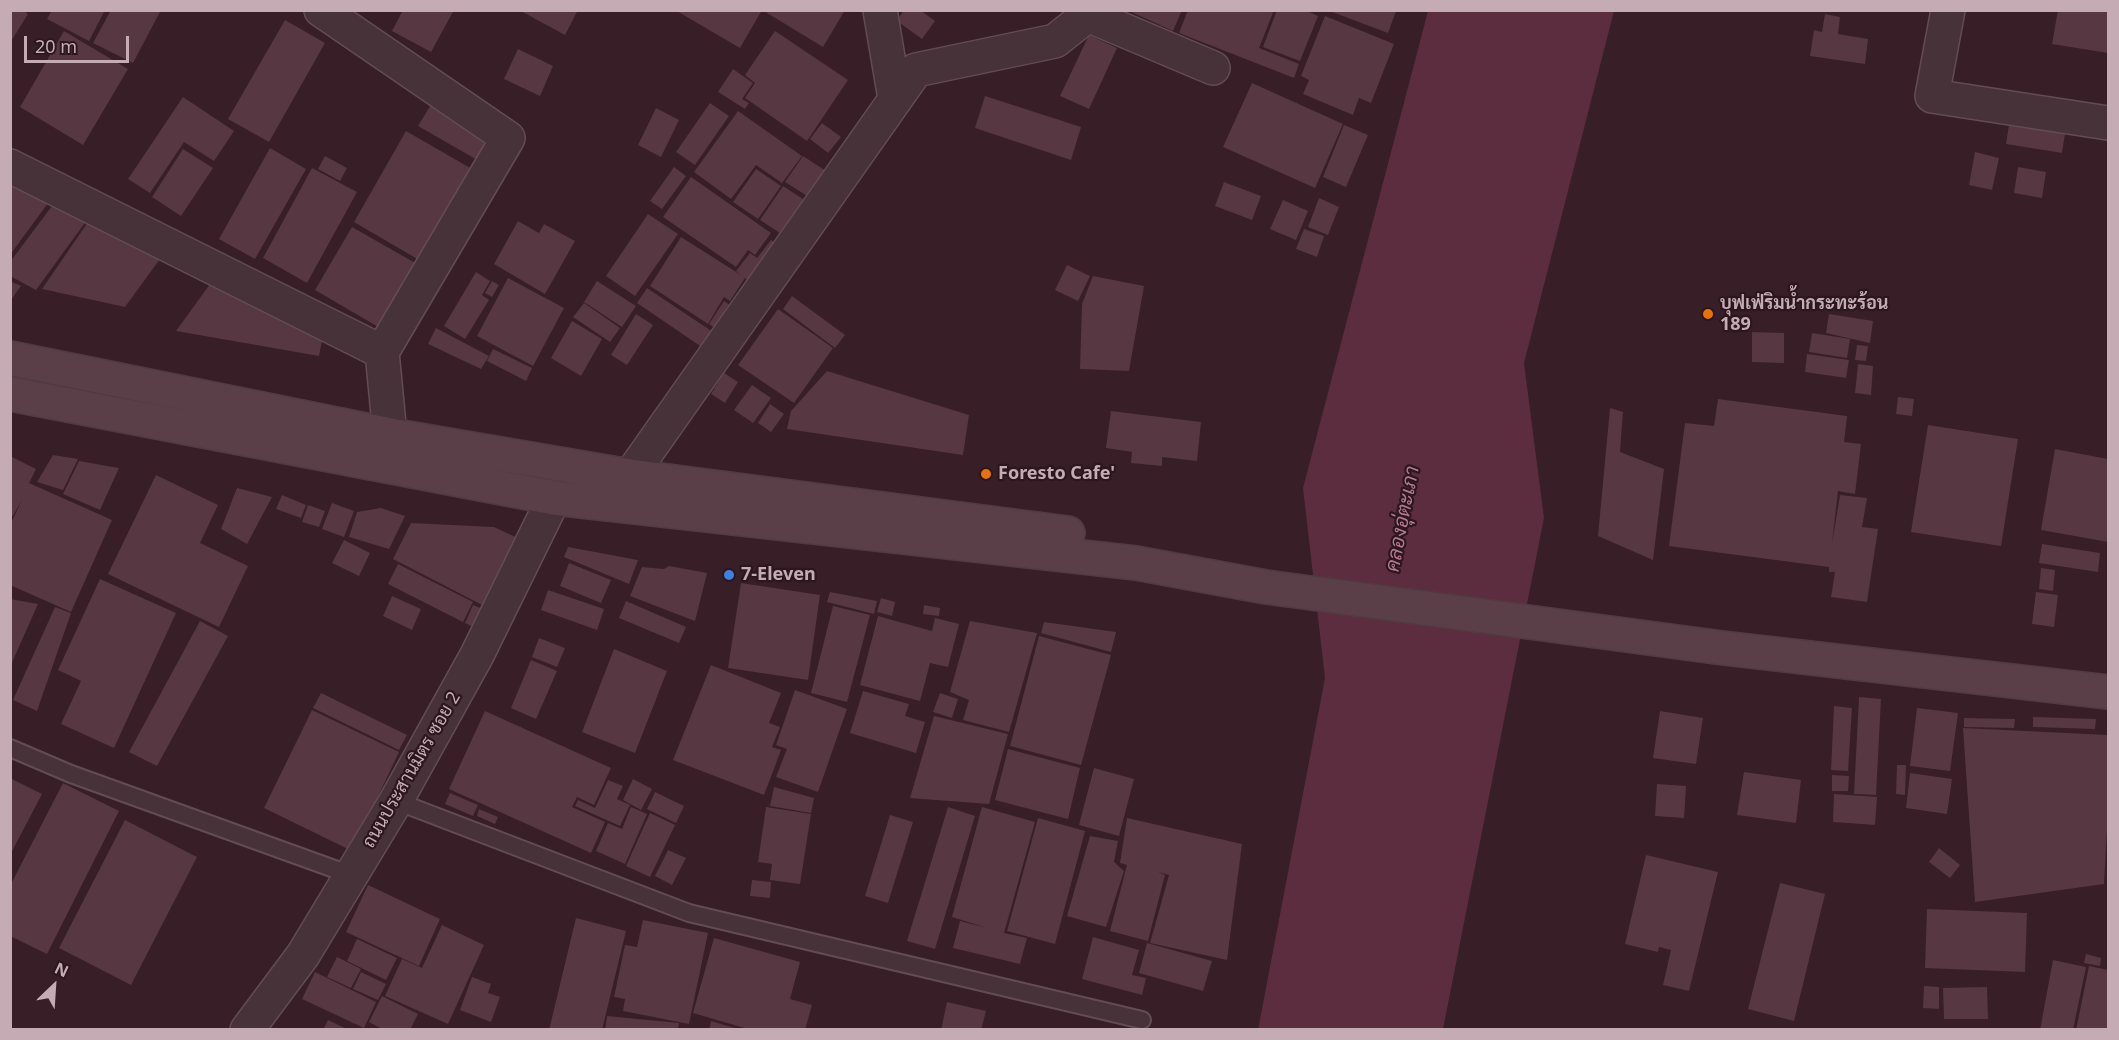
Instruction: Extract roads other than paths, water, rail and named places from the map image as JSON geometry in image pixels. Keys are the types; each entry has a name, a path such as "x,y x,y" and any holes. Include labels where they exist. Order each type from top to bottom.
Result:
{"main road":[{"path":"10,358 224,419 554,498 1136,552"},
{"path":"10,394 224,419 390,435 630,476 1136,552 1266,587 1723,648 2109,692"}],"street":[{"path":"321,10 508,138 382,352 390,435"},
{"path":"880,10 895,99"},
{"path":"1948,10 1932,96 2109,123"},
{"path":"630,476 916,70 1055,40 1092,13 1214,68"},
{"path":"10,166 382,352"},
{"name":"ถนนประสานมิตร ซอย 2","path":"247,1029 303,955 396,801 477,655 554,498"}],"lane":[{"path":"10,747 71,774 351,875"},
{"path":"396,801 689,913 1142,1020"}],"water":[{"name":"คลองอุ่ตะเภา","path":"1428,11 1614,11 1524,363 1544,518 1443,1029 1258,1030 1325,678 1303,488"}],"place":[{"name":"บุฟเฟ่ริมน้ำกระทะร้อน 189","path":"1708,314"},
{"name":"Foresto Cafe'","path":"986,474"},
{"name":"7-Eleven","path":"729,575"}]}
